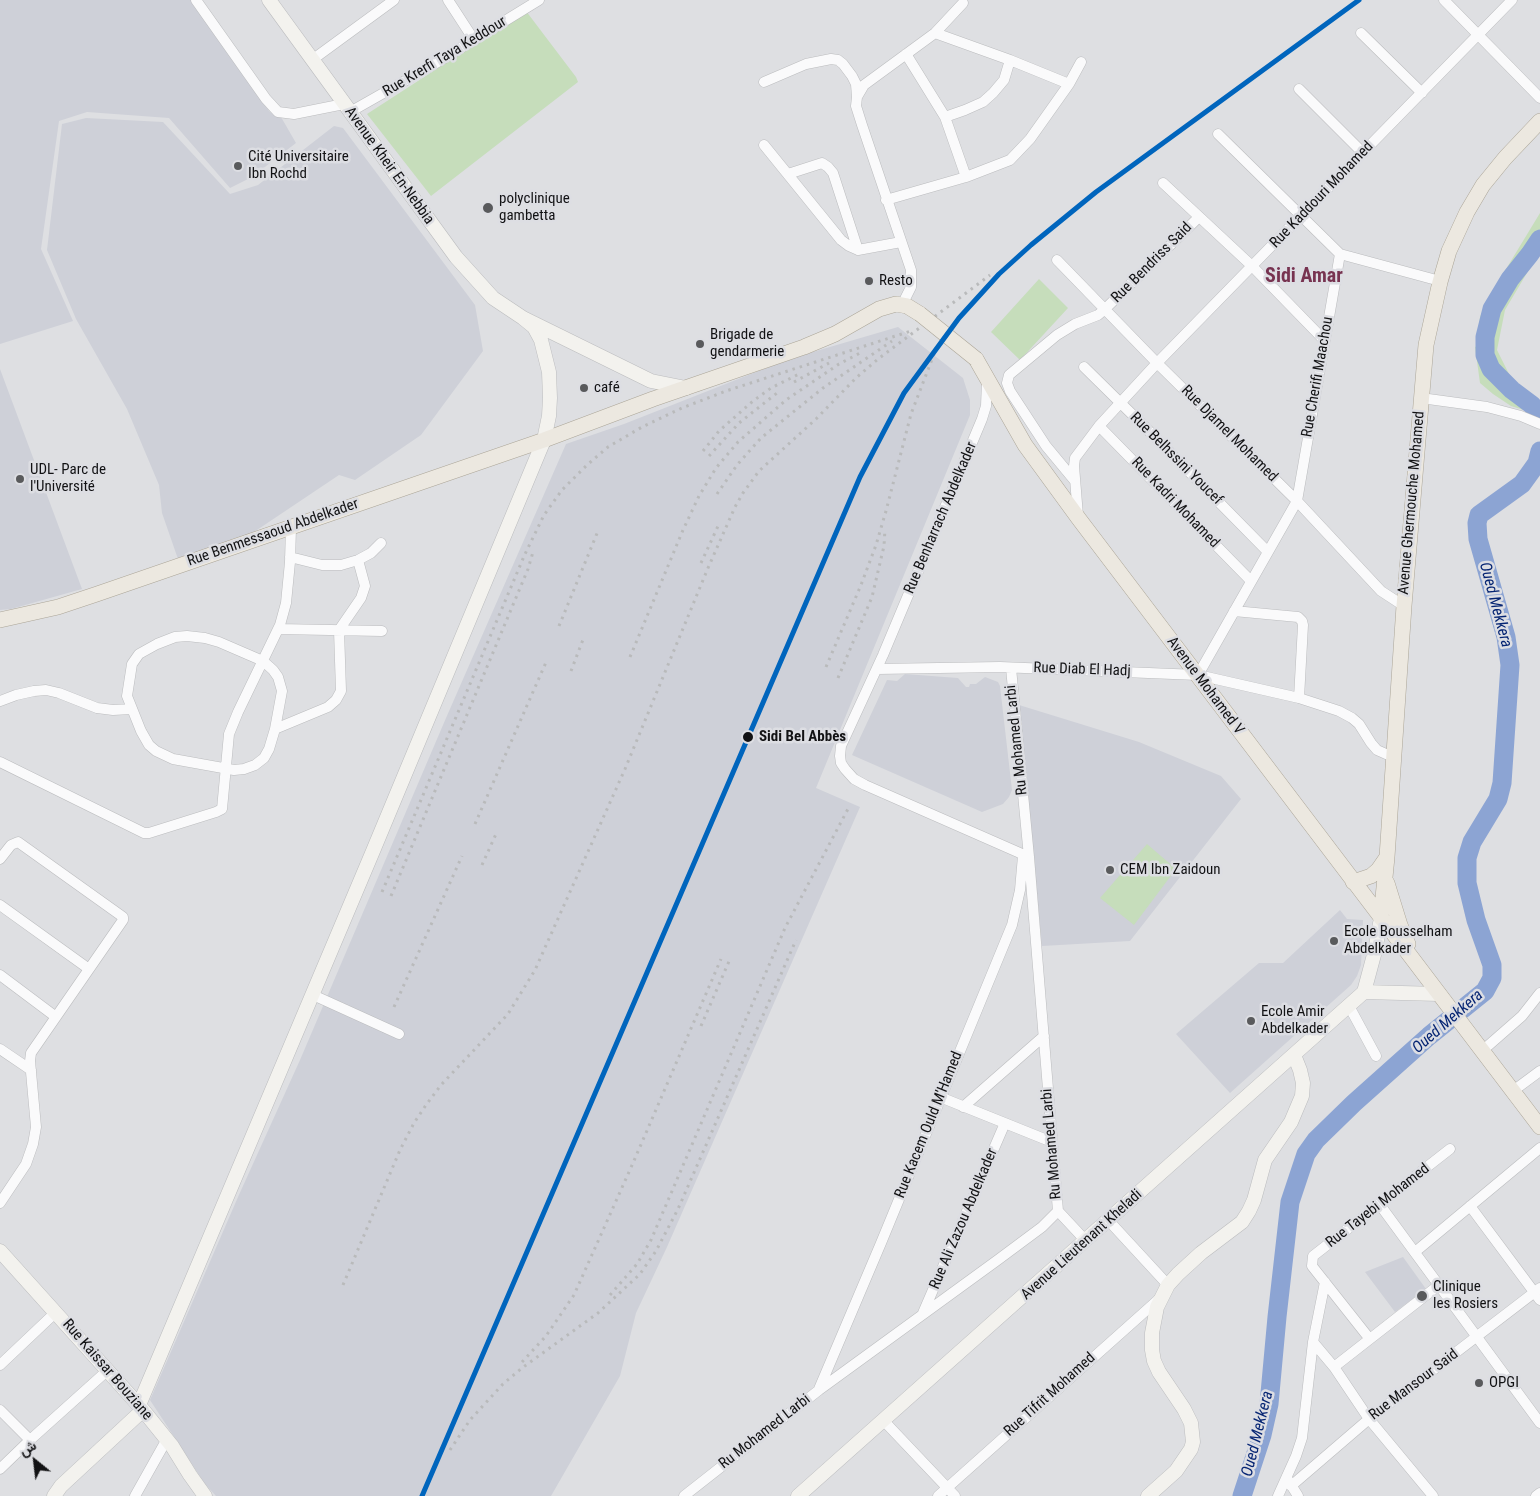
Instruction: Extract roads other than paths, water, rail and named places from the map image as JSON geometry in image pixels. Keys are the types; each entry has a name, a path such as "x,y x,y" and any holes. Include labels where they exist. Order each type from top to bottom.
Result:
{"main road":[{"name":"Avenue Ghermouche Mohamed","path":"1381,918 1386,879 1404,606 1426,345 1440,281 1449,251 1466,212 1505,158 1540,121"},
{"name":"Rue Benmessaoud Abdelkader","path":"0,620 58,607 544,440 653,399 804,347 835,334 879,309 896,304 902,305"},
{"name":"Avenue Mohamed V","path":"902,305 920,314 976,359 1024,445 1482,1050"},
{"path":"1353,882 1371,876 1378,870 1387,856"},
{"path":"1386,879 1400,925 1419,968"},
{"path":"1482,1050 1540,1127"}],"street":[{"name":"Rue Krerfi Taya Keddour","path":"196,0 266,99 278,112 294,114 347,108 474,40 538,0"},
{"name":"Avenue Kheir En-Nebbia","path":"269,0 456,257 493,298 523,318"},
{"path":"312,60 394,0"},
{"path":"448,0 474,40"},
{"path":"1444,0 1540,98"},
{"name":"Rue Kaddouri Mohamed","path":"1079,519 1074,466 1075,458 1099,426 1157,363 1512,0"},
{"path":"902,305 911,287 911,270 856,106 864,85 935,33 963,3"},
{"path":"935,33 1069,84"},
{"path":"1361,33 1422,93"},
{"path":"906,54 945,117 966,177"},
{"path":"764,82 806,64 831,59 838,60 852,76 856,84 858,97"},
{"path":"945,117 974,106 993,93 1004,80 1010,60"},
{"path":"886,200 966,177 1010,160 1030,139 1069,84 1081,62"},
{"path":"1299,89 1363,153"},
{"path":"1218,134 1340,254 1440,281"},
{"path":"764,145 841,240 858,250 901,242"},
{"path":"788,174 822,163 828,167 833,173 858,250"},
{"path":"1163,183 1252,266 1325,341"},
{"name":"Rue Bendriss Said","path":"1075,481 1046,446 1010,391 1007,383 1009,375 1057,336 1075,324 1098,315 1199,217"},
{"name":"Rue Cherifi Maachou","path":"1198,675 1297,501 1340,254"},
{"name":"Rue Djamel Mohamed","path":"1056,260 1297,501 1381,591 1404,606"},
{"path":"523,318 651,381 686,388"},
{"path":"54,1496 61,1486 141,1407 544,440 549,416 549,372 541,340 534,327 523,318"},
{"name":"Rue Belhssini Youcef","path":"1084,367 1268,552"},
{"name":"Rue Benharrach Abdelkader","path":"987,378 986,406 982,419 877,669 841,746 840,756 841,763 845,769 854,779 865,785 1026,857"},
{"path":"651,381 653,399"},
{"path":"1421,398 1487,407 1521,416 1540,424"},
{"name":"Rue Kadri Mohamed","path":"1099,426 1251,581"},
{"path":"0,762 147,834 220,810 223,803 229,734 278,629 286,603 291,527"},
{"path":"290,557 322,565 341,565 358,560 371,553 381,543"},
{"path":"275,729 328,707 336,700 341,691 339,630 361,598 365,586 358,560"},
{"path":"1234,611 1298,617 1302,621 1304,624 1299,698"},
{"path":"278,629 382,631"},
{"path":"181,636 205,638 219,642 263,661 273,670 282,687 275,729 269,749 264,758 244,769 234,770 173,759 156,751 149,745 131,709 128,696 130,672 134,660 144,650 181,636"},
{"name":"Rue Diab El Hadj","path":"877,669 1011,668 1198,675 1299,698 1339,711 1359,724 1377,750 1395,758"},
{"name":"Ru Mohamed Larbi","path":"684,1496 819,1390 1042,1226 1058,1211 1011,668"},
{"path":"0,701 16,695 46,690 97,708 112,710 131,709"},
{"path":"0,859 11,845 18,842 123,917 122,924 31,1053 30,1070 36,1127 34,1144 26,1164 0,1203"},
{"name":"Rue Kacem Ould M'Hamed","path":"819,1390 1012,925 1026,857"},
{"path":"0,905 89,969"},
{"path":"1381,918 1364,992 1443,999"},
{"path":"0,975 56,1017"},
{"name":"Avenue Lieutenant Kheladi","path":"798,1496 1364,992"},
{"path":"1482,1050 1522,1016 1540,993"},
{"path":"312,995 399,1034"},
{"path":"1349,1006 1376,1056"},
{"path":"963,1107 1044,1036"},
{"path":"0,1050 30,1070"},
{"path":"1148,1496 1176,1471 1191,1449 1193,1442 1191,1423 1184,1409 1159,1372 1152,1350 1152,1326 1157,1307 1166,1290 1178,1274 1201,1253 1242,1222 1249,1211 1265,1160 1291,1122 1302,1096 1303,1083 1294,1055"},
{"path":"1513,1092 1540,1071"},
{"path":"940,1097 1052,1142"},
{"name":"Rue Ali Zazou Abdelkader","path":"922,1315 1005,1123"},
{"path":"1414,1252 1540,1148"},
{"name":"Rue Tayebi Mohamed","path":"1325,1282 1312,1266 1313,1256 1450,1149"},
{"path":"1380,1205 1539,1418"},
{"path":"1470,1206 1538,1293"},
{"path":"1058,1211 1086,1241"},
{"path":"1109,1221 1166,1290"},
{"name":"Rue Kaissar Bouziane","path":"0,1251 141,1407 167,1439 205,1496"},
{"path":"1325,1282 1369,1338"},
{"path":"1278,1496 1289,1482 1302,1438 1313,1342 1325,1282"},
{"path":"1334,1367 1439,1285"},
{"name":"Rue Tifrit Mohamed","path":"938,1496 1166,1290"},
{"name":"Rue Mansour Said","path":"1289,1482 1477,1337 1538,1293"},
{"path":"0,1365 56,1312"},
{"path":"1313,1342 1334,1367 1369,1419 1433,1496"},
{"path":"0,1469 108,1370"},
{"path":"0,1410 30,1440"},
{"path":"883,1420 955,1496"},
{"path":"135,1496 167,1439"},
{"path":"1289,1482 1298,1496"},
{"path":"1536,1496 1540,1494"}],"waterway":[{"name":"Oued Mekkera","path":"1540,239 1510,279 1492,309 1485,337 1485,355 1491,369 1512,390 1532,405 1540,417"},
{"name":"Oued Mekkera","path":"1242,1496 1262,1435 1269,1404 1290,1202 1306,1154 1316,1140 1354,1103 1429,1036 1485,991 1492,978 1492,965 1476,920 1467,883 1467,858 1472,842 1498,799 1502,783 1510,665 1506,637 1478,539 1477,523 1479,515 1522,484 1537,463 1540,451"}],"railway":[{"path":"343,1285 400,1150 414,1123 441,1085 508,1014 535,970 625,769 708,568 743,493 759,471 816,419 856,378 878,359 990,275"},
{"path":"382,892 525,554 544,515 562,490 608,447 642,427 682,408 726,391 911,331"},
{"path":"717,494 737,465 761,438 823,388 892,341"},
{"path":"826,667 876,545 911,414 936,349"},
{"path":"630,657 683,530 699,496 716,468 738,442 786,400 839,364 862,352"},
{"path":"794,382 829,363"},
{"path":"703,451 719,431 753,401 771,388 799,374"},
{"path":"709,456 739,423 777,393"},
{"path":"701,563 719,524"},
{"path":"838,678 872,597 884,546 885,529"},
{"path":"559,626 598,531"},
{"path":"391,896 528,569 533,552"},
{"path":"571,671 584,637"},
{"path":"475,824 547,660"},
{"path":"610,1295 637,1264 651,1240 785,928 849,807"},
{"path":"482,865 496,834"},
{"path":"394,1007 462,856"},
{"path":"450,1450 470,1420 503,1384 598,1313 640,1274 656,1251 678,1209 796,940"},
{"path":"522,1362 546,1336 574,1295 721,959"},
{"path":"701,1026 730,959"}],"place":[{"name":"Cité Universitaire Ibn Rochd","path":"238,166"},
{"name":"polyclinique gambetta","path":"488,208"},
{"name":"Resto","path":"869,281"},
{"name":"Brigade de gendarmerie","path":"700,344"},
{"name":"café","path":"584,388"},
{"name":"UDL- Parc de l'Université","path":"20,479"},
{"name":"Sidi Bel Abbès","path":"748,737"},
{"name":"CEM Ibn Zaidoun","path":"1110,870"},
{"name":"Ecole Bousselham Abdelkader","path":"1334,941"},
{"name":"Ecole Amir Abdelkader","path":"1251,1021"},
{"name":"Clinique les Rosiers","path":"1422,1296"},
{"name":"OPGI","path":"1479,1383"}],"district":[{"name":"Sidi Amar","path":"1304,277"}]}
